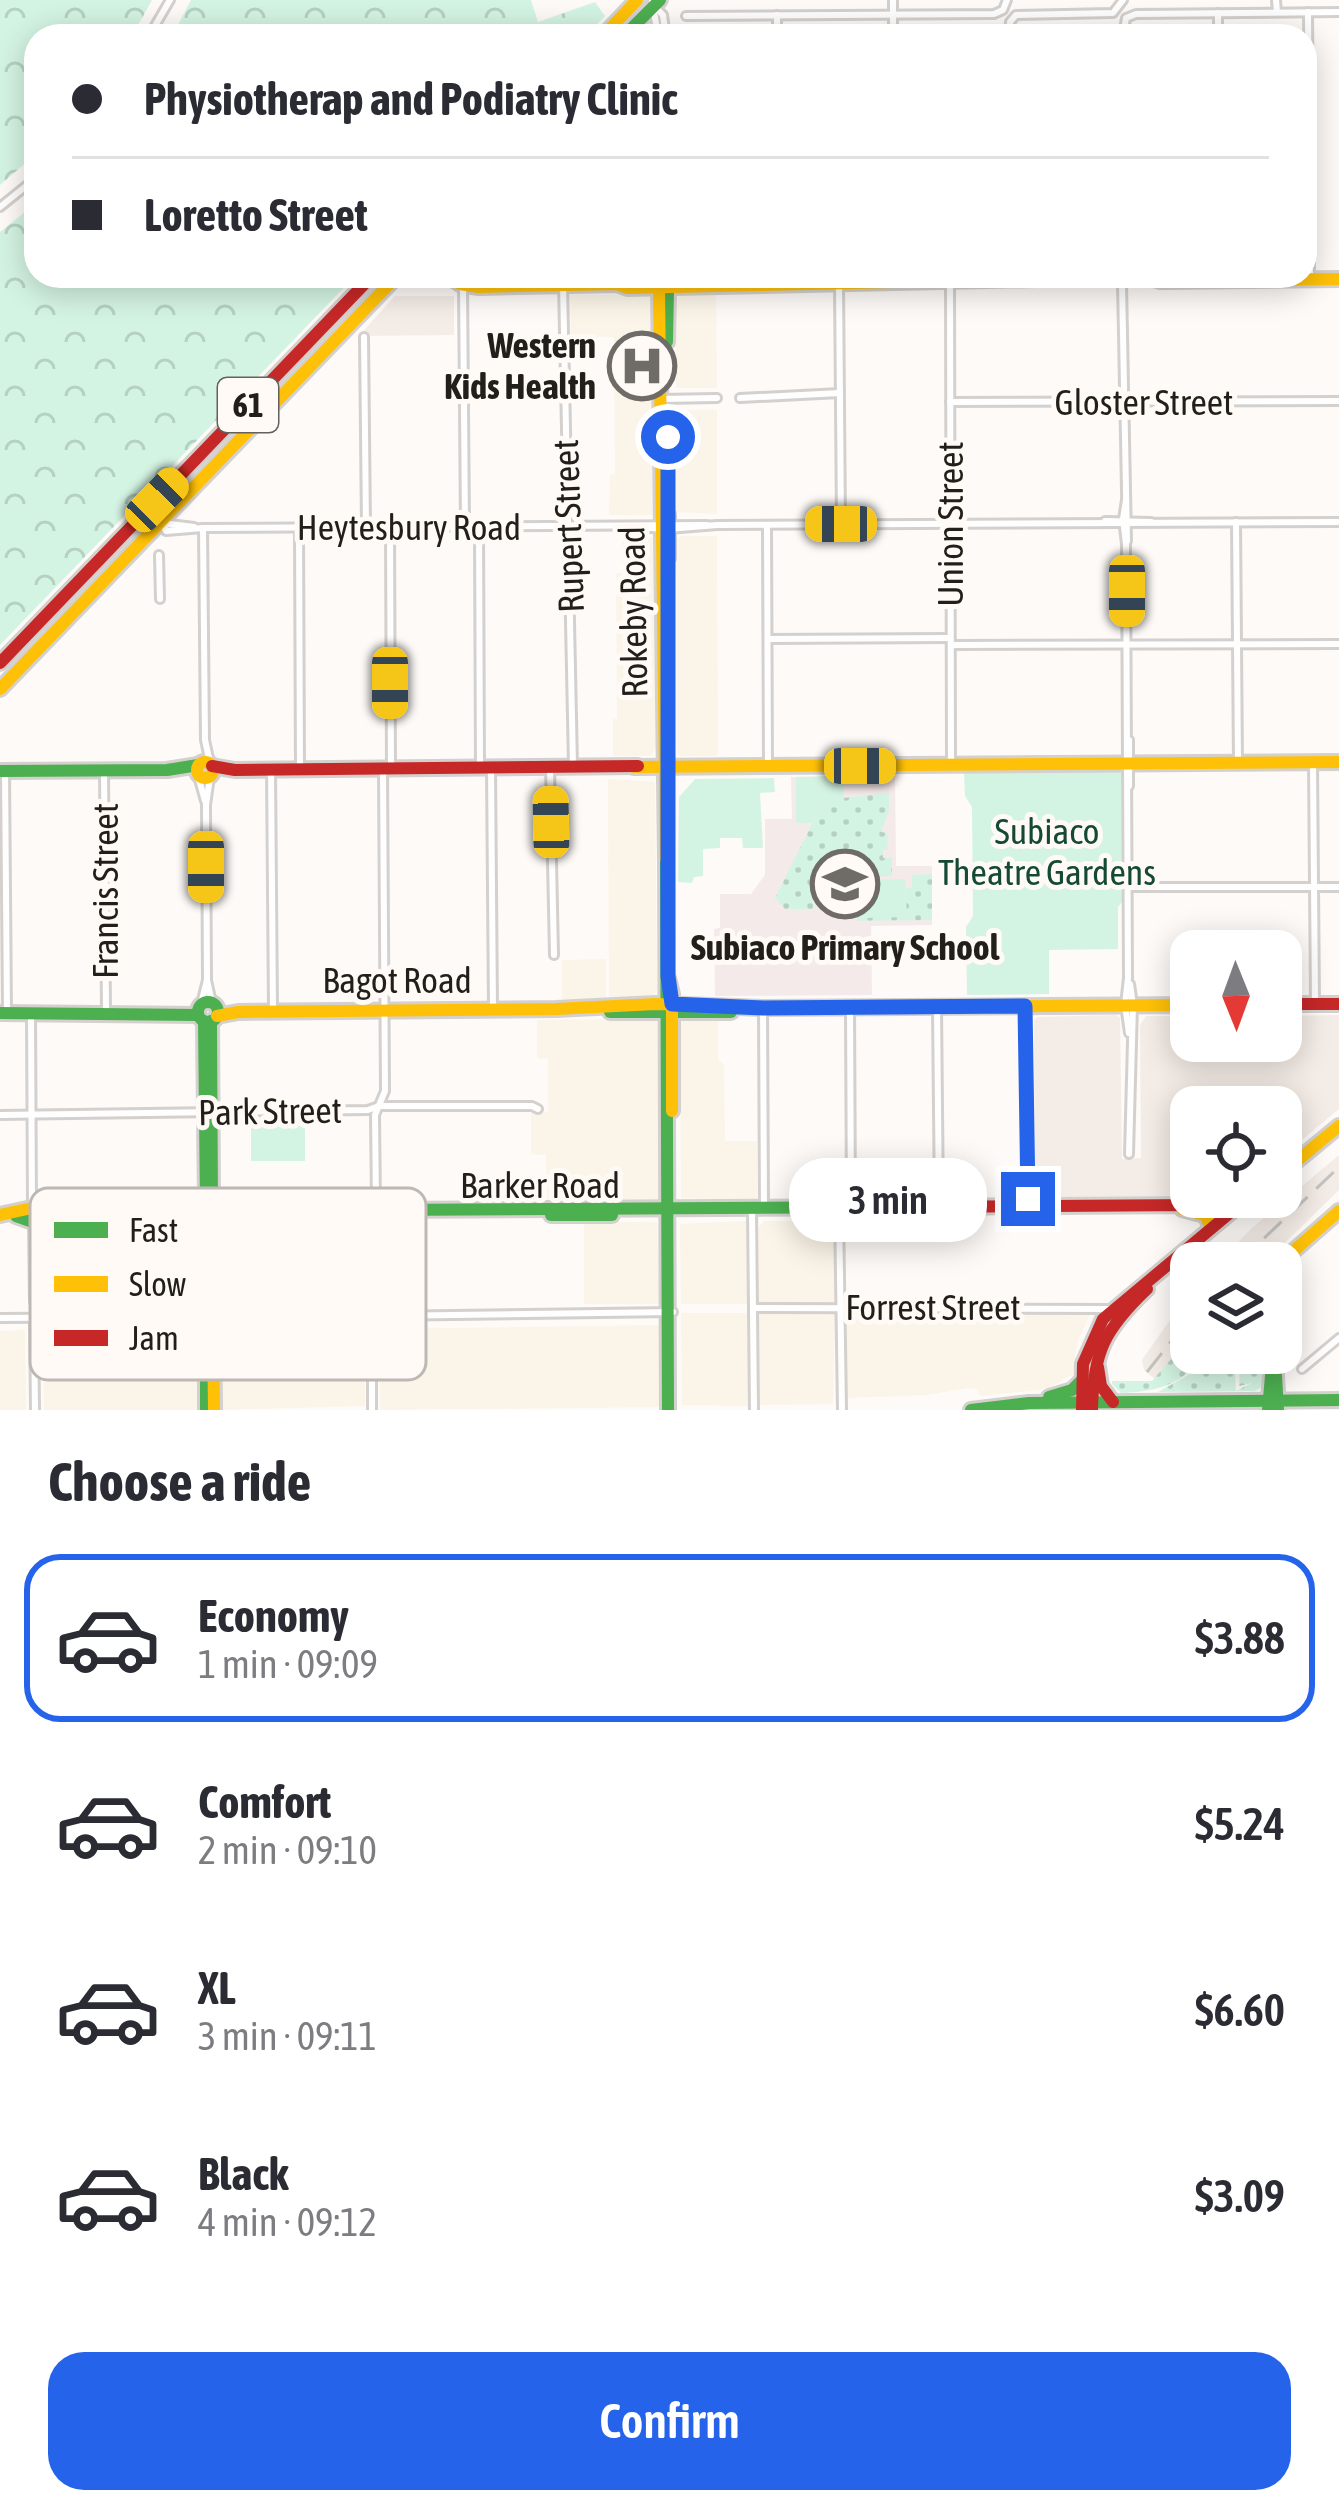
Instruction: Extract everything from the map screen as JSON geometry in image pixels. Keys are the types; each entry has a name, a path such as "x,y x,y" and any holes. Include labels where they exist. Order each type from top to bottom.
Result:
{"main road":[{"path":"614,24 637,0"},
{"name":"61","path":"0,664 360,288"},
{"name":"61","path":"0,689 385,288"},
{"name":"Rokeby Road","path":"663,288 671,1410"},
{"path":"3,771 1339,762"},
{"path":"1302,1004 1339,1004"},
{"name":"Bagot Road","path":"3,1013 1170,1005"},
{"path":"207,1012 209,1188"},
{"path":"1302,1157 1339,1126"},
{"name":"Barker Road","path":"426,1213 1170,1208"},
{"path":"1302,1243 1339,1210"},
{"name":"Barker Road","path":"1205,1218 1211,1227"},
{"path":"1088,1407 1082,1379 1089,1343 1107,1308 1222,1218"},
{"path":"1088,1407 1100,1340 1114,1319 1228,1218"},
{"path":"1100,1340 1099,1379 1113,1402"},
{"path":"1273,1405 1274,1374"},
{"path":"970,1410 1029,1403 1071,1391 1082,1379"},
{"path":"1029,1403 1088,1407 1113,1402 1273,1405 1339,1400"}],"street":[{"path":"893,0 893,24"},
{"path":"686,16 994,14 1003,10 1007,0"},
{"path":"1011,24 1019,15 1107,14 1118,10 1123,0"},
{"path":"1276,0 1276,12"},
{"path":"1308,12 1308,24"},
{"path":"1125,24 1126,18 1136,14 1339,12"},
{"path":"1218,13 1218,24"},
{"path":"777,15 777,24"},
{"path":"0,207 24,188"},
{"path":"464,288 465,527"},
{"name":"Rupert Street","path":"563,288 573,767"},
{"path":"839,288 841,524"},
{"name":"Union Street","path":"950,288 952,766"},
{"path":"1125,288 1129,1154"},
{"path":"364,337 366,527"},
{"path":"740,398 840,393"},
{"path":"664,399 717,398"},
{"name":"Gloster Street","path":"950,402 1339,400"},
{"path":"154,503 160,523"},
{"name":"Heytesbury Road","path":"137,520 203,529 1339,521"},
{"path":"1236,522 1238,763"},
{"path":"767,525 768,766"},
{"path":"374,1188 375,1115 385,1091 390,527"},
{"path":"479,527 493,1010"},
{"path":"299,528 299,769"},
{"path":"203,529 207,1012"},
{"path":"159,555 160,599"},
{"path":"768,639 1339,644"},
{"path":"1313,763 1315,1004"},
{"path":"550,767 554,955"},
{"name":"Francis Street","path":"104,770 106,1012"},
{"path":"271,770 273,1011"},
{"path":"3,771 3,1013"},
{"path":"1129,887 1339,887"},
{"path":"1025,1006 1029,1209"},
{"path":"842,1410 850,1007"},
{"path":"937,1007 939,1210"},
{"path":"754,1410 763,1008"},
{"path":"31,1013 32,1188"},
{"name":"Park Street","path":"0,1115 368,1110 379,1106 538,1109"},
{"path":"23,1318 30,1307"},
{"name":"Forrest Street","path":"753,1308 1107,1308"},
{"path":"426,1316 670,1314"},
{"path":"0,1318 30,1318"},
{"path":"1302,1369 1339,1338"},
{"path":"35,1410 36,1380"},
{"path":"372,1380 372,1410"}],"shaded area":[{"path":"570,295 648,295 652,301 652,515 609,515 610,475 615,474 614,337 571,336"},
{"path":"681,295 716,295 717,388 676,388 675,301"},
{"path":"395,296 454,296 454,335 359,336"},
{"path":"676,410 717,410 717,514 676,512"},
{"path":"717,536 718,756 680,756 677,752 676,540"},
{"path":"622,537 654,537 656,551 656,750 649,756 613,756 616,574 622,573"},
{"name":"Subiaco Primary School","path":"895,776 896,866 932,866 932,925 871,926 872,995 715,996 714,929 720,928 720,894 751,894 765,875 765,819 792,819 791,777"},
{"path":"608,779 655,782 657,991 651,998 609,998"},
{"path":"606,959 606,999 562,999 562,960"},
{"path":"1339,1015 1339,1109 1302,1140 1302,1086 1170,1086 1170,1199 1035,1200 1037,1017 1120,1018 1122,1159 1141,1158 1140,1025 1146,1016 1170,1016 1170,1062 1302,1062 1302,1016"},
{"path":"654,1019 659,1200 547,1201 546,1155 531,1154 531,1113 548,1112 548,1059 537,1058 537,1020"},
{"path":"680,1020 718,1020 725,1141 757,1141 757,1200 681,1198"},
{"path":"1339,1155 1339,1190 1286,1242 1238,1242 1264,1218 1302,1218 1302,1186"},
{"path":"747,1221 748,1304 681,1304 680,1224"},
{"path":"764,1221 837,1221 837,1304 757,1305 756,1229"},
{"path":"584,1222 657,1222 659,1304 584,1304"},
{"path":"1091,1312 1077,1343 1073,1374 1047,1389 980,1396 977,1389 968,1388 847,1398 846,1314"},
{"path":"681,1313 748,1313 748,1406 682,1405"},
{"path":"835,1313 833,1404 759,1405 758,1314"},
{"path":"1170,1320 1170,1372 1163,1379 1154,1378 1144,1370 1142,1360"},
{"path":"659,1325 660,1407 380,1410 380,1380 426,1380 426,1328"},
{"path":"25,1330 26,1410 0,1410 0,1331"},
{"path":"44,1380 199,1380 200,1410 44,1410"},
{"path":"221,1380 365,1380 365,1406 221,1410"}],"green space":[{"path":"0,0 152,0 139,24 24,24 24,164 0,185"},
{"path":"191,0 531,0 538,22 595,2 605,16 597,24 178,24"},
{"path":"24,213 24,288 343,288 0,645 0,232"},
{"name":"Subiaco Theatre Gardens","path":"1121,771 1118,949 1049,950 1049,994 967,995 966,927 973,916 972,807 965,796 964,773"},
{"path":"843,776 844,800 824,800 812,823 796,823 796,777"},
{"path":"774,778 775,792 760,793 763,848 743,848 742,838 720,838 720,848 703,849 703,876 694,877 692,883 678,882 679,797 695,779"},
{"path":"889,793 881,832 887,833 883,858 892,858 892,876 866,877 867,917 906,917 906,888 912,888 912,875 932,874 932,920 857,921 856,877 840,874 821,896 813,896 813,909 785,909 775,898 824,800"},
{"path":"905,879 907,917 867,918 866,880"},
{"path":"264,1116 305,1116 305,1161 251,1161 251,1123"},
{"path":"1170,1360 1170,1374 1186,1374 1157,1388 1133,1392 1121,1393 1112,1384 1112,1381 1152,1381"},
{"path":"1190,1374 1235,1374 1236,1391 1252,1383 1239,1386 1240,1374 1267,1374 1267,1384 1255,1391 1158,1392"}],"railway":[{"path":"1260,1242 1339,1167"},
{"path":"1147,1372 1170,1343"}],"traffic: fast":[{"path":"636,24 660,0"},
{"path":"667,342 668,288"},
{"path":"668,515 668,558"},
{"path":"0,771 167,770 198,765"},
{"path":"666,859 668,1410"},
{"path":"208,1002 218,1012 208,1022 198,1012 208,1002"},
{"path":"610,1012 731,1012"},
{"path":"0,1013 198,1015"},
{"path":"204,1021 206,1188"},
{"path":"211,1021 212,1188"},
{"path":"426,1210 910,1207"},
{"path":"551,1215 612,1215"},
{"path":"16,1216 30,1221"},
{"path":"1268,1410 1271,1374"},
{"path":"1276,1374 1278,1410"},
{"path":"206,1380 206,1410"},
{"path":"1049,1397 1072,1390 1082,1380"},
{"path":"971,1410 1029,1403 1339,1400"}],"traffic: slow":[{"path":"614,24 637,0"},
{"path":"1317,279 1339,279"},
{"path":"0,689 385,288"},
{"path":"659,288 666,859"},
{"path":"205,762 213,770 205,778 197,770 205,762"},
{"path":"634,767 1339,762"},
{"path":"668,978 672,1111"},
{"path":"217,1016 656,1004 763,1008 1170,1005"},
{"path":"1302,1157 1339,1126"},
{"path":"0,1215 30,1208"},
{"path":"1302,1244 1339,1211"},
{"path":"1206,1218 1211,1227"},
{"path":"214,1380 214,1410"}],"traffic: jam":[{"path":"0,663 360,288"},
{"path":"212,766 235,770 638,766"},
{"path":"1302,1004 1339,1004"},
{"path":"910,1207 1170,1205"},
{"path":"1082,1410 1083,1364 1103,1319 1224,1218"},
{"path":"1092,1410 1095,1372 1104,1343 1147,1289"},
{"path":"1098,1367 1101,1386 1113,1402"}],"place":[{"name":"Western Kids Health","path":"642,366"},
{"name":"Subiaco Primary School","path":"845,884"}],"route":[{"path":"668,437 668,976 672,1004 1025,1006 1028,1199"}]}
